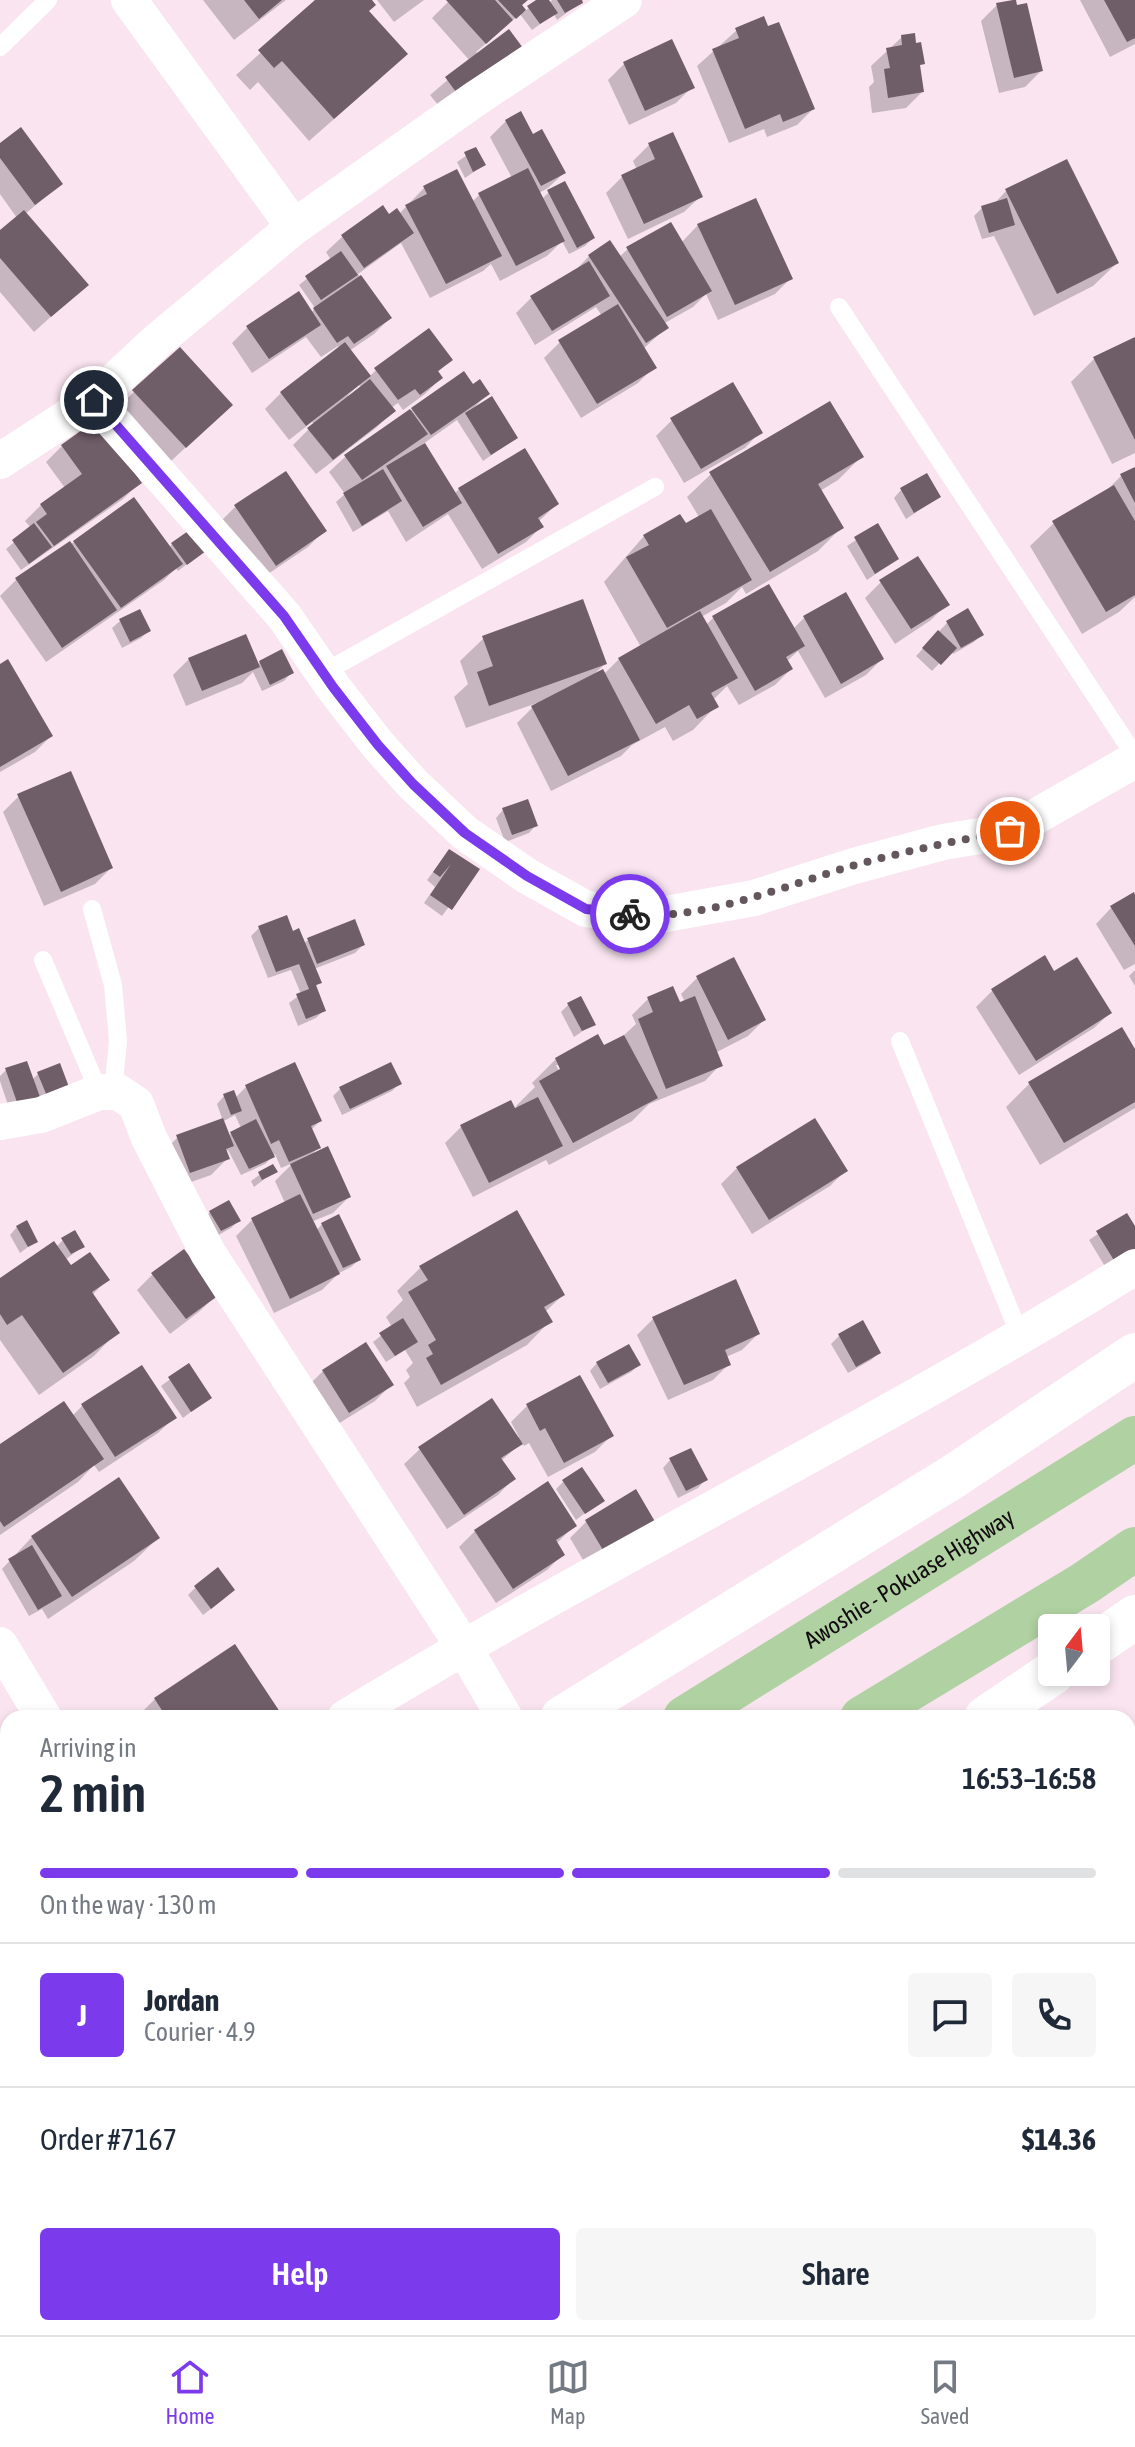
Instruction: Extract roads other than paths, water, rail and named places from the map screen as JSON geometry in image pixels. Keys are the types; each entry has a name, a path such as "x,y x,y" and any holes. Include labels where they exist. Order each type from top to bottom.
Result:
{"main road":[{"name":"Awoshie - Pokuase Highway","path":"698,1710 1135,1438"},
{"path":"875,1710 1085,1583 1135,1549"}],"street":[{"path":"129,0 294,227"},
{"path":"0,461 94,400 157,341 294,227 475,99 624,0"},
{"path":"94,400 274,604 378,745 413,784 465,833 527,876 586,909 655,916 754,898 943,842 1010,831 1135,758"},
{"path":"0,1122 41,1115 106,1092 118,1092 136,1104 149,1138 208,1253 463,1646 500,1710"},
{"path":"358,1710 463,1646 1021,1338 1135,1267"},
{"path":"575,1710 954,1476 1135,1355"},
{"path":"1110,1634 1135,1617"},
{"path":"0,1645 39,1710"},
{"path":"998,1710 1038,1683"}],"lane":[{"path":"0,47 48,0"},
{"path":"839,307 1135,758"},
{"path":"323,673 655,487"},
{"path":"92,909 113,985 118,1041 106,1092"},
{"path":"43,960 106,1092"},
{"path":"900,1041 1021,1338"}]}
